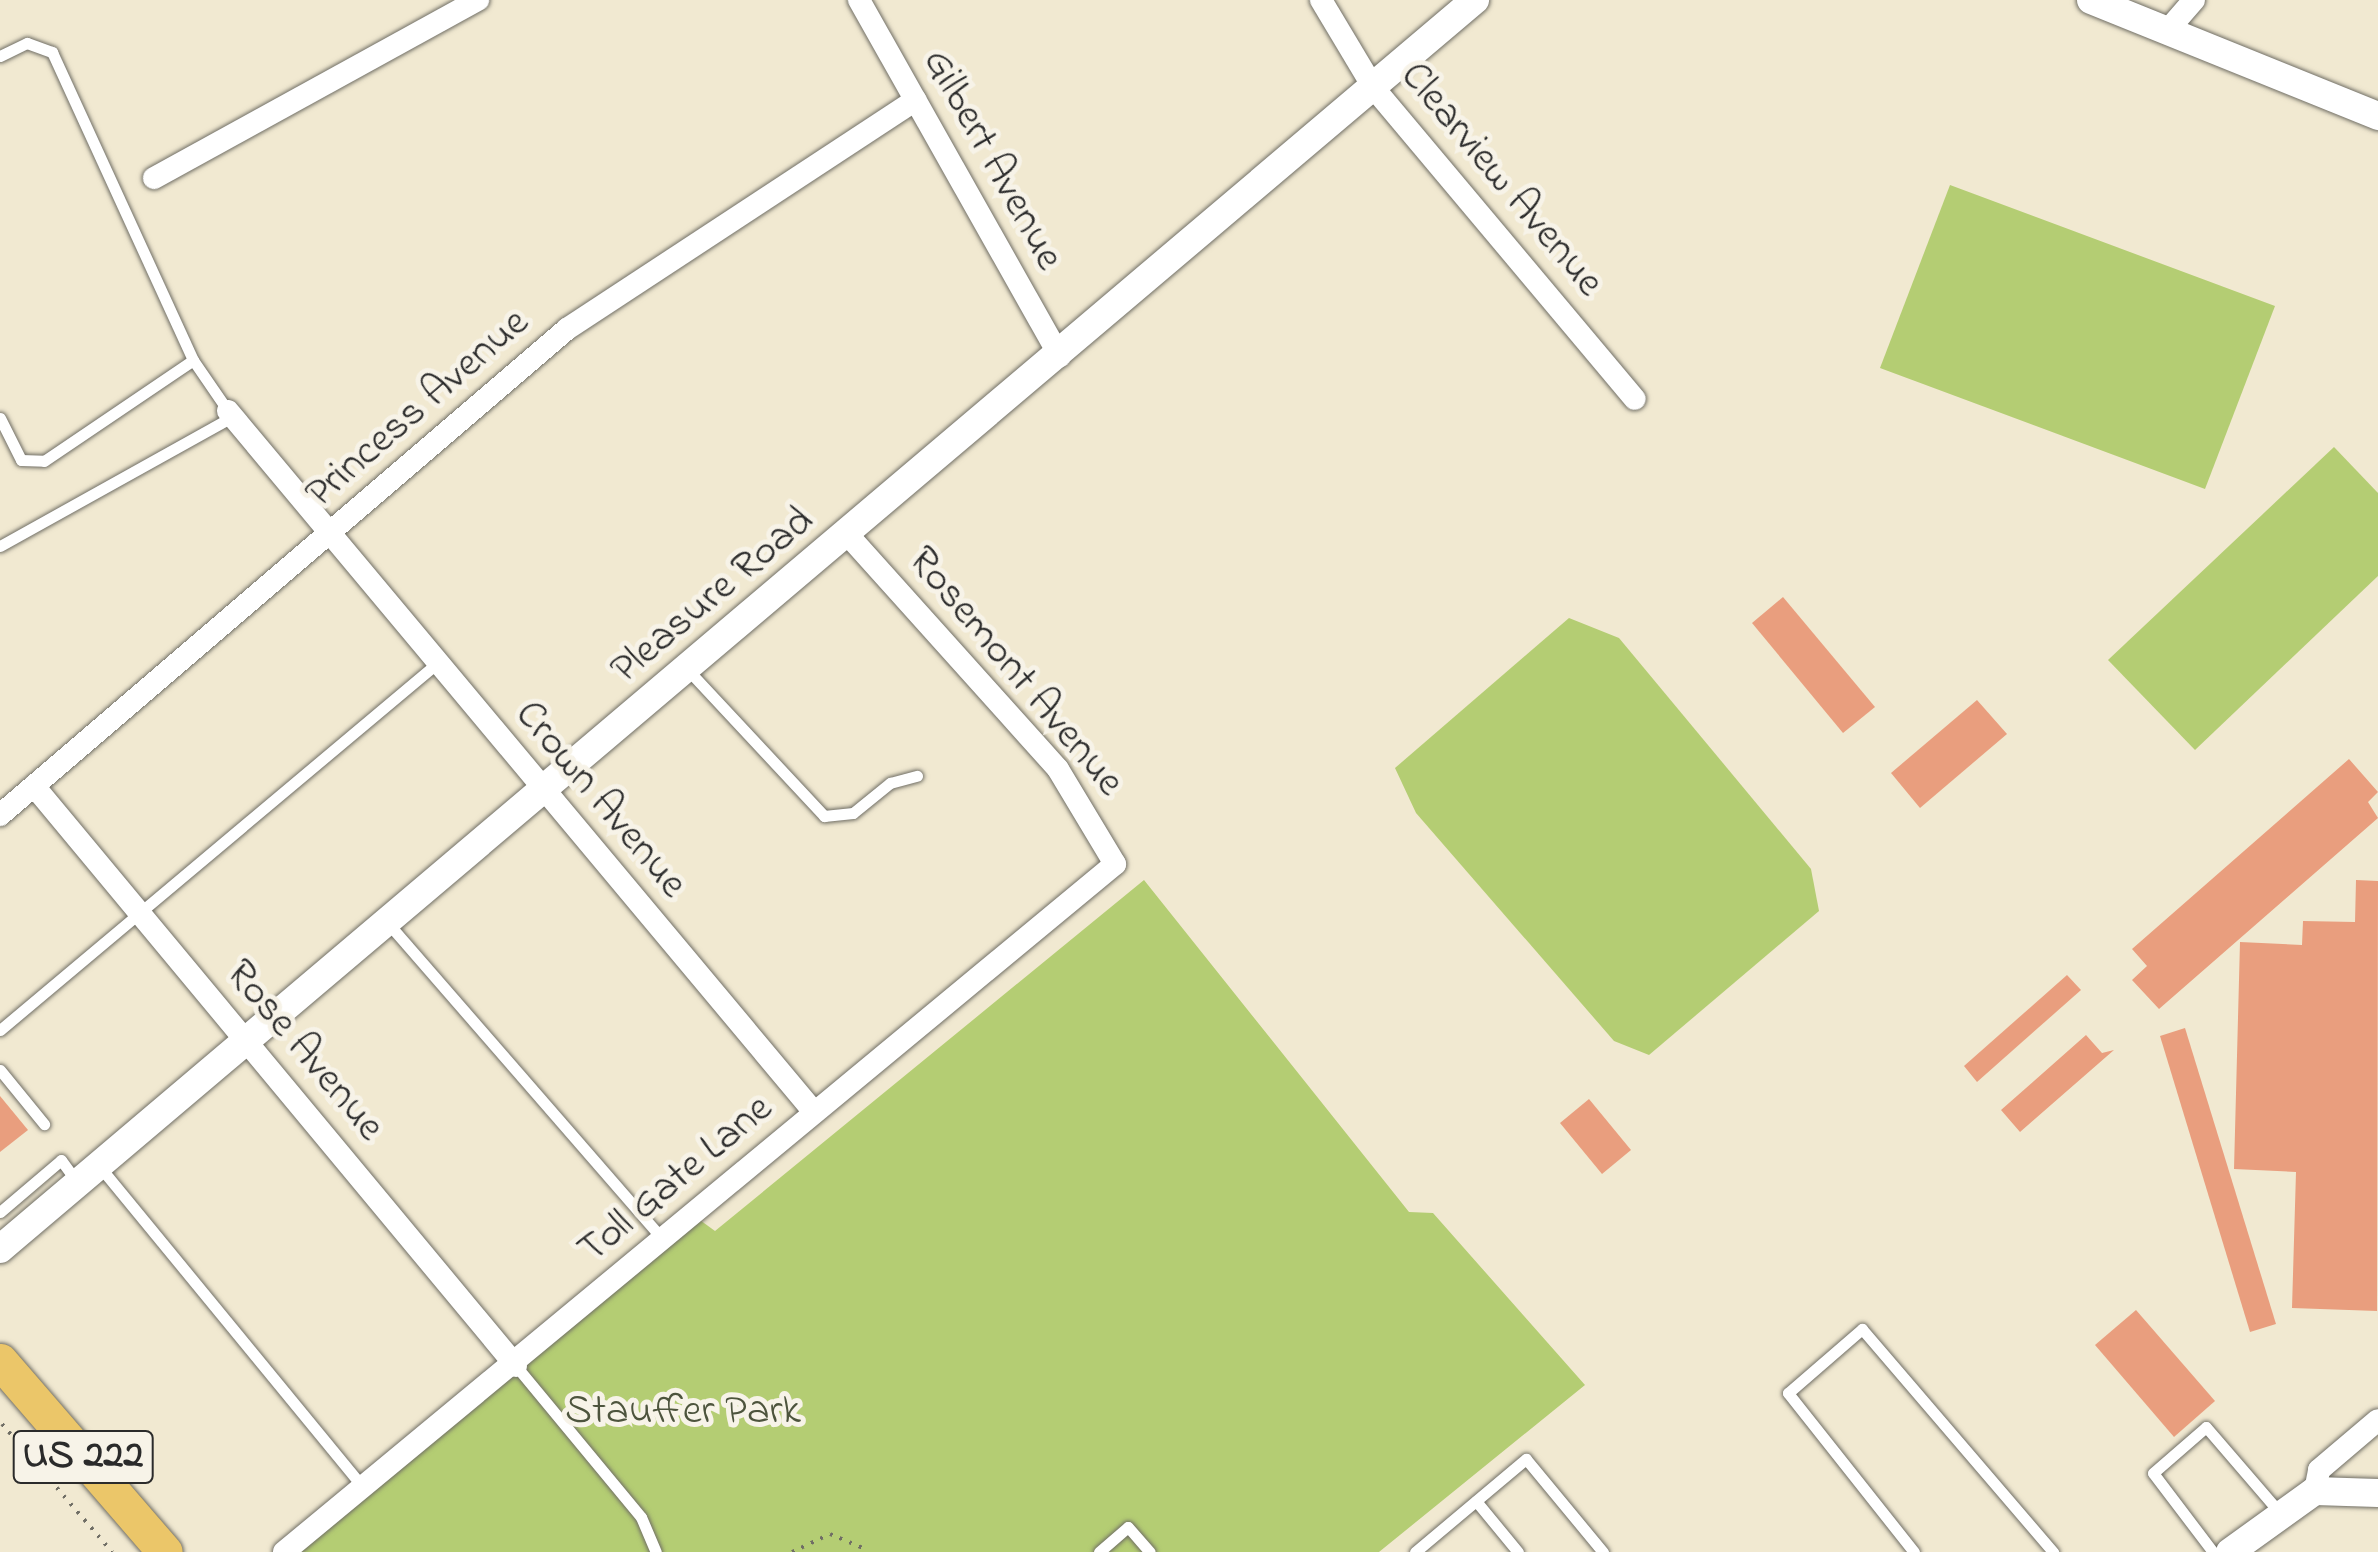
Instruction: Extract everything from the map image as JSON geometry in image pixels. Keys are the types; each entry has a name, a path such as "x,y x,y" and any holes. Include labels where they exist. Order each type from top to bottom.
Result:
{"highway":[{"name":"US 222","path":"0,1361 165,1552"}],"street":[{"path":"154,178 478,0"},
{"name":"Gilbert Avenue","path":"859,0 1060,356"},
{"name":"Clearview Avenue","path":"1321,0 1373,87 1634,399"},
{"name":"Pleasure Road","path":"0,1249 1060,356 1475,0"},
{"path":"2091,0 2378,116"},
{"path":"2167,32 2194,0"},
{"name":"Princess Avenue","path":"0,816 568,329 915,100"},
{"name":"Crown Avenue","path":"230,414 814,1112"},
{"name":"Rosemont Avenue","path":"848,535 1058,770 1115,864"},
{"name":"Rose Avenue","path":"34,786 516,1366"},
{"name":"Toll Gate Lane","path":"284,1552 516,1366 814,1112 1115,864"},
{"path":"2316,1491 2320,1470 2378,1420"},
{"path":"2230,1552 2279,1512 2316,1491 2378,1493"}],"lane":[{"path":"0,56 27,43 52,52 193,360 230,414 0,546"},
{"path":"0,418 22,460 44,461 193,360"},
{"path":"0,1030 436,664"},
{"path":"688,670 824,816 853,813 917,776"},
{"path":"387,922 664,1240"},
{"path":"2,1076 44,1124"},
{"path":"0,1212 61,1160 88,1175 364,1488"},
{"path":"1914,1552 1788,1393 1862,1329 2053,1552"},
{"path":"516,1366 641,1517 656,1552"},
{"path":"2214,1552 2153,1472 2206,1427 2279,1512"},
{"path":"1415,1552 1526,1459 1603,1552"},
{"path":"1476,1501 1518,1552"},
{"path":"1099,1552 1128,1527 1150,1552"}],"path":[{"path":"1,1424 112,1552"},
{"path":"792,1552 830,1534 865,1549"}],"green space":[{"path":"1950,185 2275,306 2205,489 1880,368"},
{"path":"2334,447 2378,493 2378,576 2195,750 2108,660"},
{"path":"1569,618 1619,638 1811,869 1819,911 1649,1055 1614,1041 1416,813 1395,768"},
{"name":"Stauffer Park","path":"1144,880 1409,1212 1433,1213 1585,1385 1379,1552 284,1552 693,1215 715,1231"}],"building":[{"path":"1783,597 1875,707 1843,733 1752,623"},
{"path":"1977,700 2007,734 1920,808 1891,773"},
{"path":"2349,759 2378,792 2368,802 2378,818 2159,1009 2132,980 2147,966 2132,949"},
{"path":"2356,880 2378,881 2377,1311 2292,1308 2296,1172 2234,1169 2240,942 2302,945 2303,921 2355,922"},
{"path":"2067,975 2081,990 1977,1082 1964,1066"},
{"path":"2185,1028 2276,1324 2250,1332 2160,1036"},
{"path":"2086,1035 2102,1053 2114,1050 2020,1132 2001,1110"},
{"path":"0,1096 28,1130 0,1152"},
{"path":"1589,1099 1631,1150 1602,1174 1560,1123"},
{"path":"2136,1310 2215,1401 2174,1437 2095,1345"}]}
